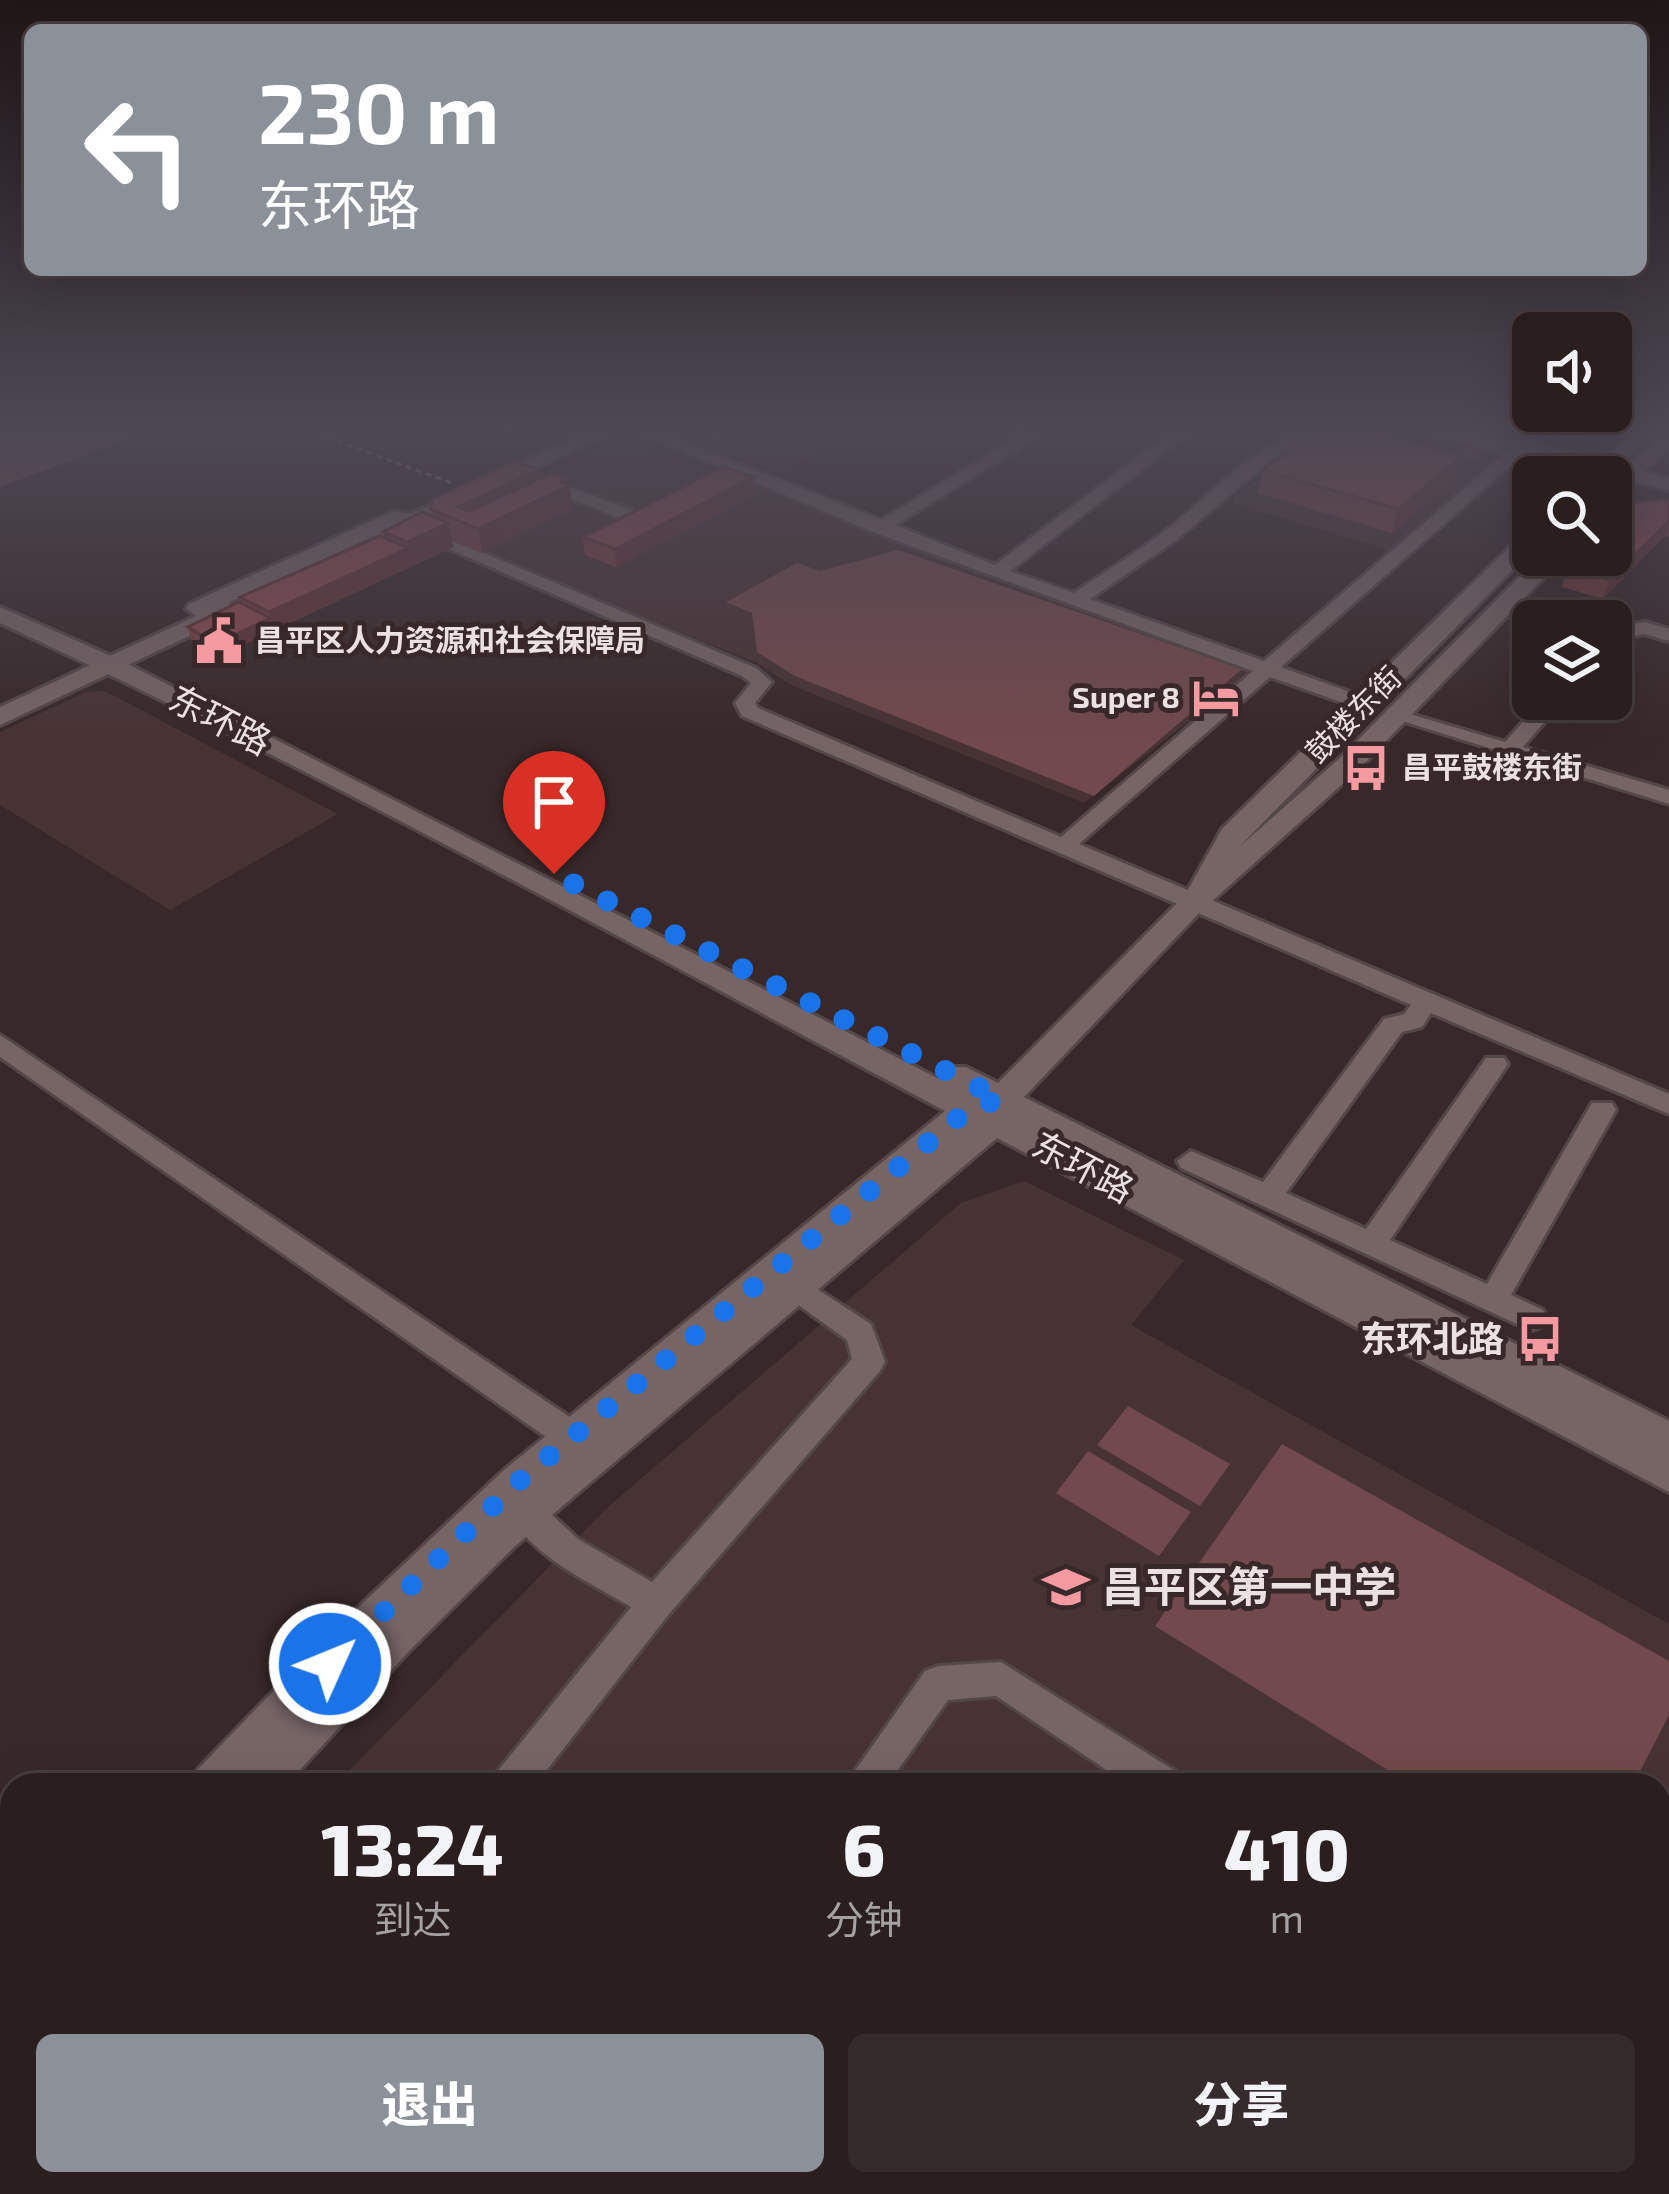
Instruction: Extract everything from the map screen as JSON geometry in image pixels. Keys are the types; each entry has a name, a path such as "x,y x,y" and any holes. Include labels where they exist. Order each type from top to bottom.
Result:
{"street":[{"path":"0,717 111,657 362,536"},
{"path":"0,701 111,657 379,536"},
{"path":"431,536 749,672 762,682 745,703 748,712 1669,1105"},
{"path":"901,536 1365,704"},
{"path":"997,572 1044,536"},
{"path":"1076,600 1169,536"},
{"path":"1064,846 1420,536"},
{"name":"鼓楼东街","path":"1192,904 1204,875 1232,835 1512,558"},
{"name":"鼓楼东街","path":"989,1109 1192,904 1248,858 1396,716 1533,576"},
{"path":"0,598 111,657"},
{"path":"0,614 111,657"},
{"path":"1632,630 1645,628 1669,635"},
{"name":"东环路","path":"111,657 989,1109 1669,1474"},
{"path":"1396,716 1669,796"},
{"path":"1509,750 1535,720"},
{"path":"1268,1196 1394,1025 1413,1021 1425,1004"},
{"path":"0,1044 572,1436"},
{"path":"1372,1244 1495,1064"},
{"path":"265,1773 396,1634 526,1512 797,1288 989,1109"},
{"path":"227,1773 474,1522 572,1436 989,1109"},
{"name":"东环路","path":"989,1109 1669,1440"},
{"path":"1493,1300 1602,1110"},
{"path":"1191,1161 1532,1318"},
{"path":"521,1773 656,1603 869,1362 860,1333 797,1288"},
{"path":"526,1512 566,1550 656,1603"},
{"path":"873,1773 938,1683 1000,1678 1145,1773"}],"shaded area":[{"path":"440,536 879,536 1255,670 1084,803 791,685 757,663"},
{"path":"1343,536 1418,536 1399,553"},
{"path":"898,550 1242,669 1094,796 795,676 757,652 752,613 726,602 797,563 820,571"},
{"path":"105,691 338,814 170,910 0,805 0,732 86,692"},
{"name":"昌平区第一中学","path":"1024,1181 1184,1260 1131,1325 1669,1624 1669,1773 347,1773 607,1508 961,1203"},
{"path":"1128,1406 1230,1464 1200,1506 1097,1445"},
{"path":"1282,1444 1669,1661 1669,1715 1639,1773 1393,1773 1155,1626"},
{"path":"1088,1451 1191,1512 1159,1556 1056,1493"}],"building":[{"path":"379,536 408,548 269,612 240,597"},
{"path":"584,536 639,536 615,549"},
{"path":"1632,536 1653,536 1632,557"},
{"path":"239,602 270,618 215,644 188,627"}],"place":[{"name":"昌平区人力资源和社会保障局","path":"219,641"},
{"name":"Super 8","path":"1216,698"},
{"name":"昌平鼓楼东街","path":"1366,768"},
{"name":"东环北路","path":"1540,1339"},
{"name":"昌平区第一中学","path":"1066,1587"}],"route":[{"path":"330,1664 474,1522 572,1436 970,1108 1002,1099 554,874"}]}
